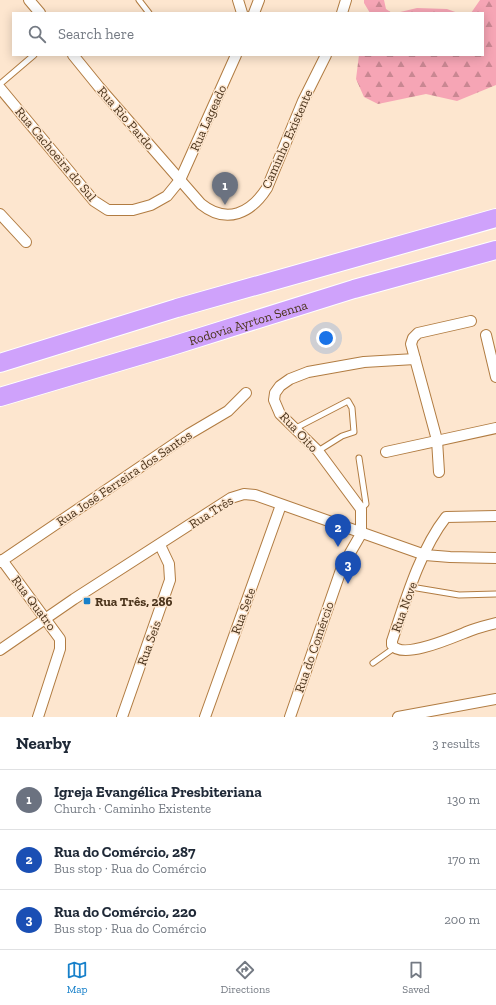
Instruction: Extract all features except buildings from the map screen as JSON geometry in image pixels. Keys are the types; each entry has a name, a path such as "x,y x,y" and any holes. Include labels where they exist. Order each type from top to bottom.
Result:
{"highway":[{"path":"378,252 435,227 496,206"},
{"path":"0,362 177,308 496,218"},
{"name":"Rodovia Ayrton Senna","path":"0,397 172,346 354,289 496,250"}],"street":[{"path":"29,0 39,12"},
{"path":"238,0 242,12"},
{"path":"254,12 259,0"},
{"path":"342,12 346,0"},
{"name":"Rua Rio Pardo","path":"75,56 180,180"},
{"name":"Rua Lageado","path":"180,180 236,56"},
{"name":"Caminho Existente","path":"180,180 201,204 212,213 218,215 238,214 259,200 267,188 291,129 326,56"},
{"name":"Rua Cachoeira do Sul","path":"0,88 94,201 108,210 123,211 151,205 167,196 180,180"},
{"path":"0,214 26,242"},
{"path":"439,472 437,440 411,344 413,338 418,334 472,321"},
{"path":"486,335 496,377"},
{"name":"Rua Oito","path":"361,509 318,451 280,414 274,400 275,393 280,386 308,372 364,362 415,359"},
{"name":"Rua José Ferreira dos Santos","path":"1,561 189,434 228,411 246,393"},
{"path":"386,452 496,428"},
{"name":"Rua Três","path":"0,650 46,620 74,599 231,498 244,494 255,495 361,534 425,555 496,558"},
{"name":"Rua Sete","path":"205,717 281,505"},
{"path":"361,509 361,534"},
{"name":"Rua Nove","path":"496,516 446,517 425,555 410,587 392,641 394,648 417,648 429,646 472,629 496,623"},
{"name":"Rua do Comércio","path":"290,717 342,567 361,534"},
{"name":"Rua Seis","path":"122,717 170,580 169,564 160,545"},
{"name":"Rua Quatro","path":"1,561 60,638 60,649 38,717"},
{"path":"398,717 496,699"}],"lane":[{"path":"139,0 149,12"},
{"path":"0,84 33,56"},
{"path":"294,429 348,401 352,408 354,432 342,436 318,451"},
{"path":"359,458 366,504 361,509"},
{"path":"410,587 459,595 496,594"},
{"path":"373,663 394,648"}],"green space":[{"path":"364,0 384,0 386,9 390,12 369,12 364,3"},
{"path":"480,0 496,0 496,85 457,101 426,94 378,104 364,97 356,79 359,56 484,56 484,12 472,12"},
{"path":"417,8 447,9 455,12 400,12"}],"place":[{"name":"Igreja Evangélica Presbiteriana","path":"225,205"},
{"name":"Rua do Comércio, 287","path":"338,547"},
{"name":"Rua do Comércio, 220","path":"348,584"},
{"name":"Rua Três, 286","path":"87,601"}]}
